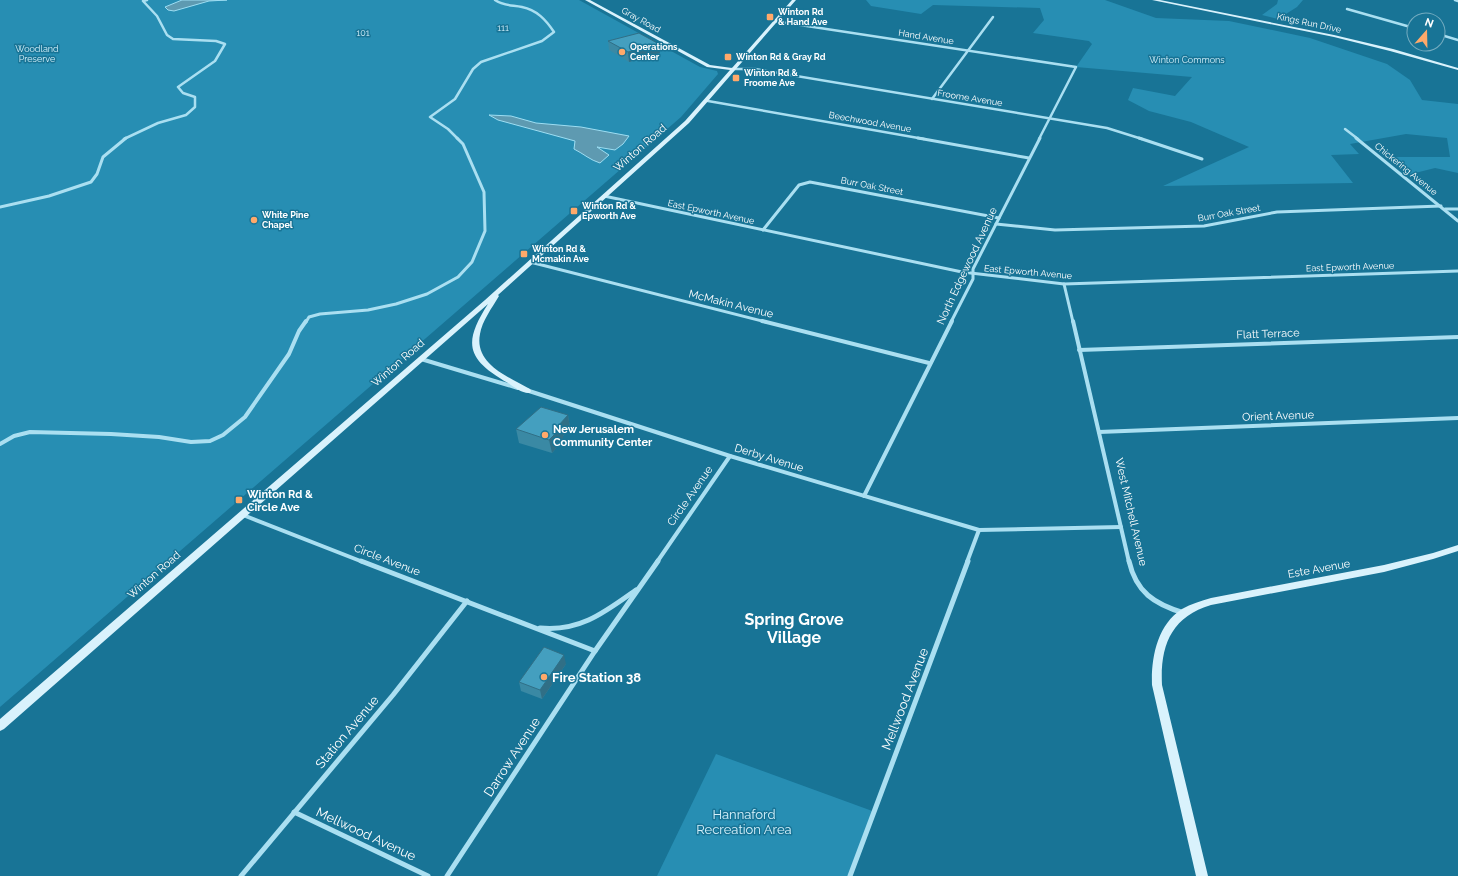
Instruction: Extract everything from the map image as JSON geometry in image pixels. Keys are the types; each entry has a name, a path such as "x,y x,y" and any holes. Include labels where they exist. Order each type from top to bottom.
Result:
{"main road":[{"name":"Gray Road","path":"587,0 709,66 732,69"},
{"name":"Winton Road","path":"0,726 499,290 688,122 708,101 732,69 794,0"},
{"name":"Kings Run Drive","path":"1154,0 1334,36 1458,69"},
{"path":"499,290 476,335 478,354 492,370 527,390"},
{"name":"Este Avenue","path":"1184,613 1201,605 1287,587 1386,569 1434,557 1458,548"},
{"path":"1184,613 1174,622 1164,638 1158,658 1157,680 1178,779 1202,876"}],"street":[{"path":"0,207 49,196 91,182 97,174 103,157 121,141 153,125 186,115 195,107 197,99 183,93 178,87 215,61 225,44 216,41 173,39 167,35 157,16 143,1 147,0"},
{"path":"0,444 14,436 30,432 111,434 159,437 191,442 210,441 222,435 246,417 289,354 299,331 308,317 320,314 368,310 396,304 427,294 458,277 472,262 485,231 484,192 463,144 448,129 430,117 456,99 470,75 481,62 541,41 551,36 554,32 546,21 534,11 501,4 495,0"},
{"path":"1347,10 1406,26"},
{"path":"932,99 994,17"},
{"name":"Hand Avenue","path":"774,21 1076,67"},
{"path":"1446,36 1458,40"},
{"name":"North Edgewood Avenue","path":"864,496 973,279 973,269 1076,67"},
{"name":"Froome Avenue","path":"732,69 756,69 1111,129 1202,159"},
{"name":"Beechwood Avenue","path":"708,101 1029,158"},
{"name":"Chickering Avenue","path":"1345,129 1458,220"},
{"name":"Burr Oak Street","path":"762,230 799,185 810,182 999,218"},
{"name":"East Epworth Avenue","path":"604,196 973,274 1064,284 1458,271"},
{"name":"Burr Oak Street","path":"996,224 1055,230 1204,226 1277,212 1441,206"},
{"path":"1445,209 1458,209"},
{"name":"McMakin Avenue","path":"529,262 929,364"},
{"name":"West Mitchell Avenue","path":"1064,284 1132,575 1141,590 1157,603 1184,613"},
{"name":"Flatt Terrace","path":"1079,350 1458,337"},
{"name":"Derby Avenue","path":"420,359 527,390 730,456 979,530 1120,527"},
{"name":"Orient Avenue","path":"1099,432 1458,418"},
{"name":"Circle Avenue","path":"242,514 595,651 730,456"},
{"name":"Mellwood Avenue","path":"850,876 979,530"},
{"name":"Circle Avenue","path":"525,624 544,629 565,629 585,624 604,613 640,588"},
{"name":"Station Avenue","path":"241,876 393,694 467,601"},
{"name":"Darrow Avenue","path":"447,876 595,651"},
{"name":"Mellwood Avenue","path":"294,812 428,876"}],"green space":[{"path":"0,0 579,0 700,67 717,71 718,74 681,117 0,707"},
{"name":"Winton Commons","path":"866,0 1105,0 1156,18 1229,21 1310,38 1387,64 1410,80 1422,100 1458,104 1458,173 1435,168 1407,175 1393,157 1450,157 1447,138 1406,134 1350,144 1359,154 1331,155 1353,183 1163,186 1249,147 1191,122 1149,111 1128,100 1133,88 1175,96 1192,77 1076,67 1092,44 1089,41 1033,33 1044,20 1040,8 933,5 921,14 871,6"},
{"path":"1278,0 1303,0 1297,7 1278,19 1262,15 1277,4"},
{"name":"Hannaford Recreation Area","path":"716,754 875,812 850,876 657,876"}],"shaded area":[{"path":"182,0 227,0 209,1 174,11 168,10 165,7"},
{"path":"489,115 511,116 536,123 581,127 629,136 623,144 615,150 597,147 609,155 600,163 574,149 575,141 498,120"}],"building":[{"path":"639,33 659,44 628,52 608,41"},
{"path":"541,407 568,415 558,426 562,427 549,440 516,429"},
{"path":"544,647 564,655 540,690 519,682"}],"place":[{"name":"Winton Rd & Hand Ave","path":"770,17"},
{"name":"Operations Center","path":"622,52"},
{"name":"Winton Rd & Gray Rd","path":"728,57"},
{"name":"Winton Rd & Froome Ave","path":"736,78"},
{"name":"Winton Rd & Epworth Ave","path":"574,211"},
{"name":"White Pine Chapel","path":"254,220"},
{"name":"Winton Rd & Mcmakin Ave","path":"524,254"},
{"name":"New Jerusalem Community Center","path":"545,435"},
{"name":"Winton Rd & Circle Ave","path":"239,500"},
{"name":"Fire Station 38","path":"544,677"}],"district":[{"name":"Spring Grove Village","path":"794,628"}],"park label":[{"name":"111","path":"503,28"},
{"name":"101","path":"363,33"},
{"name":"Woodland Preserve","path":"37,54"}]}
